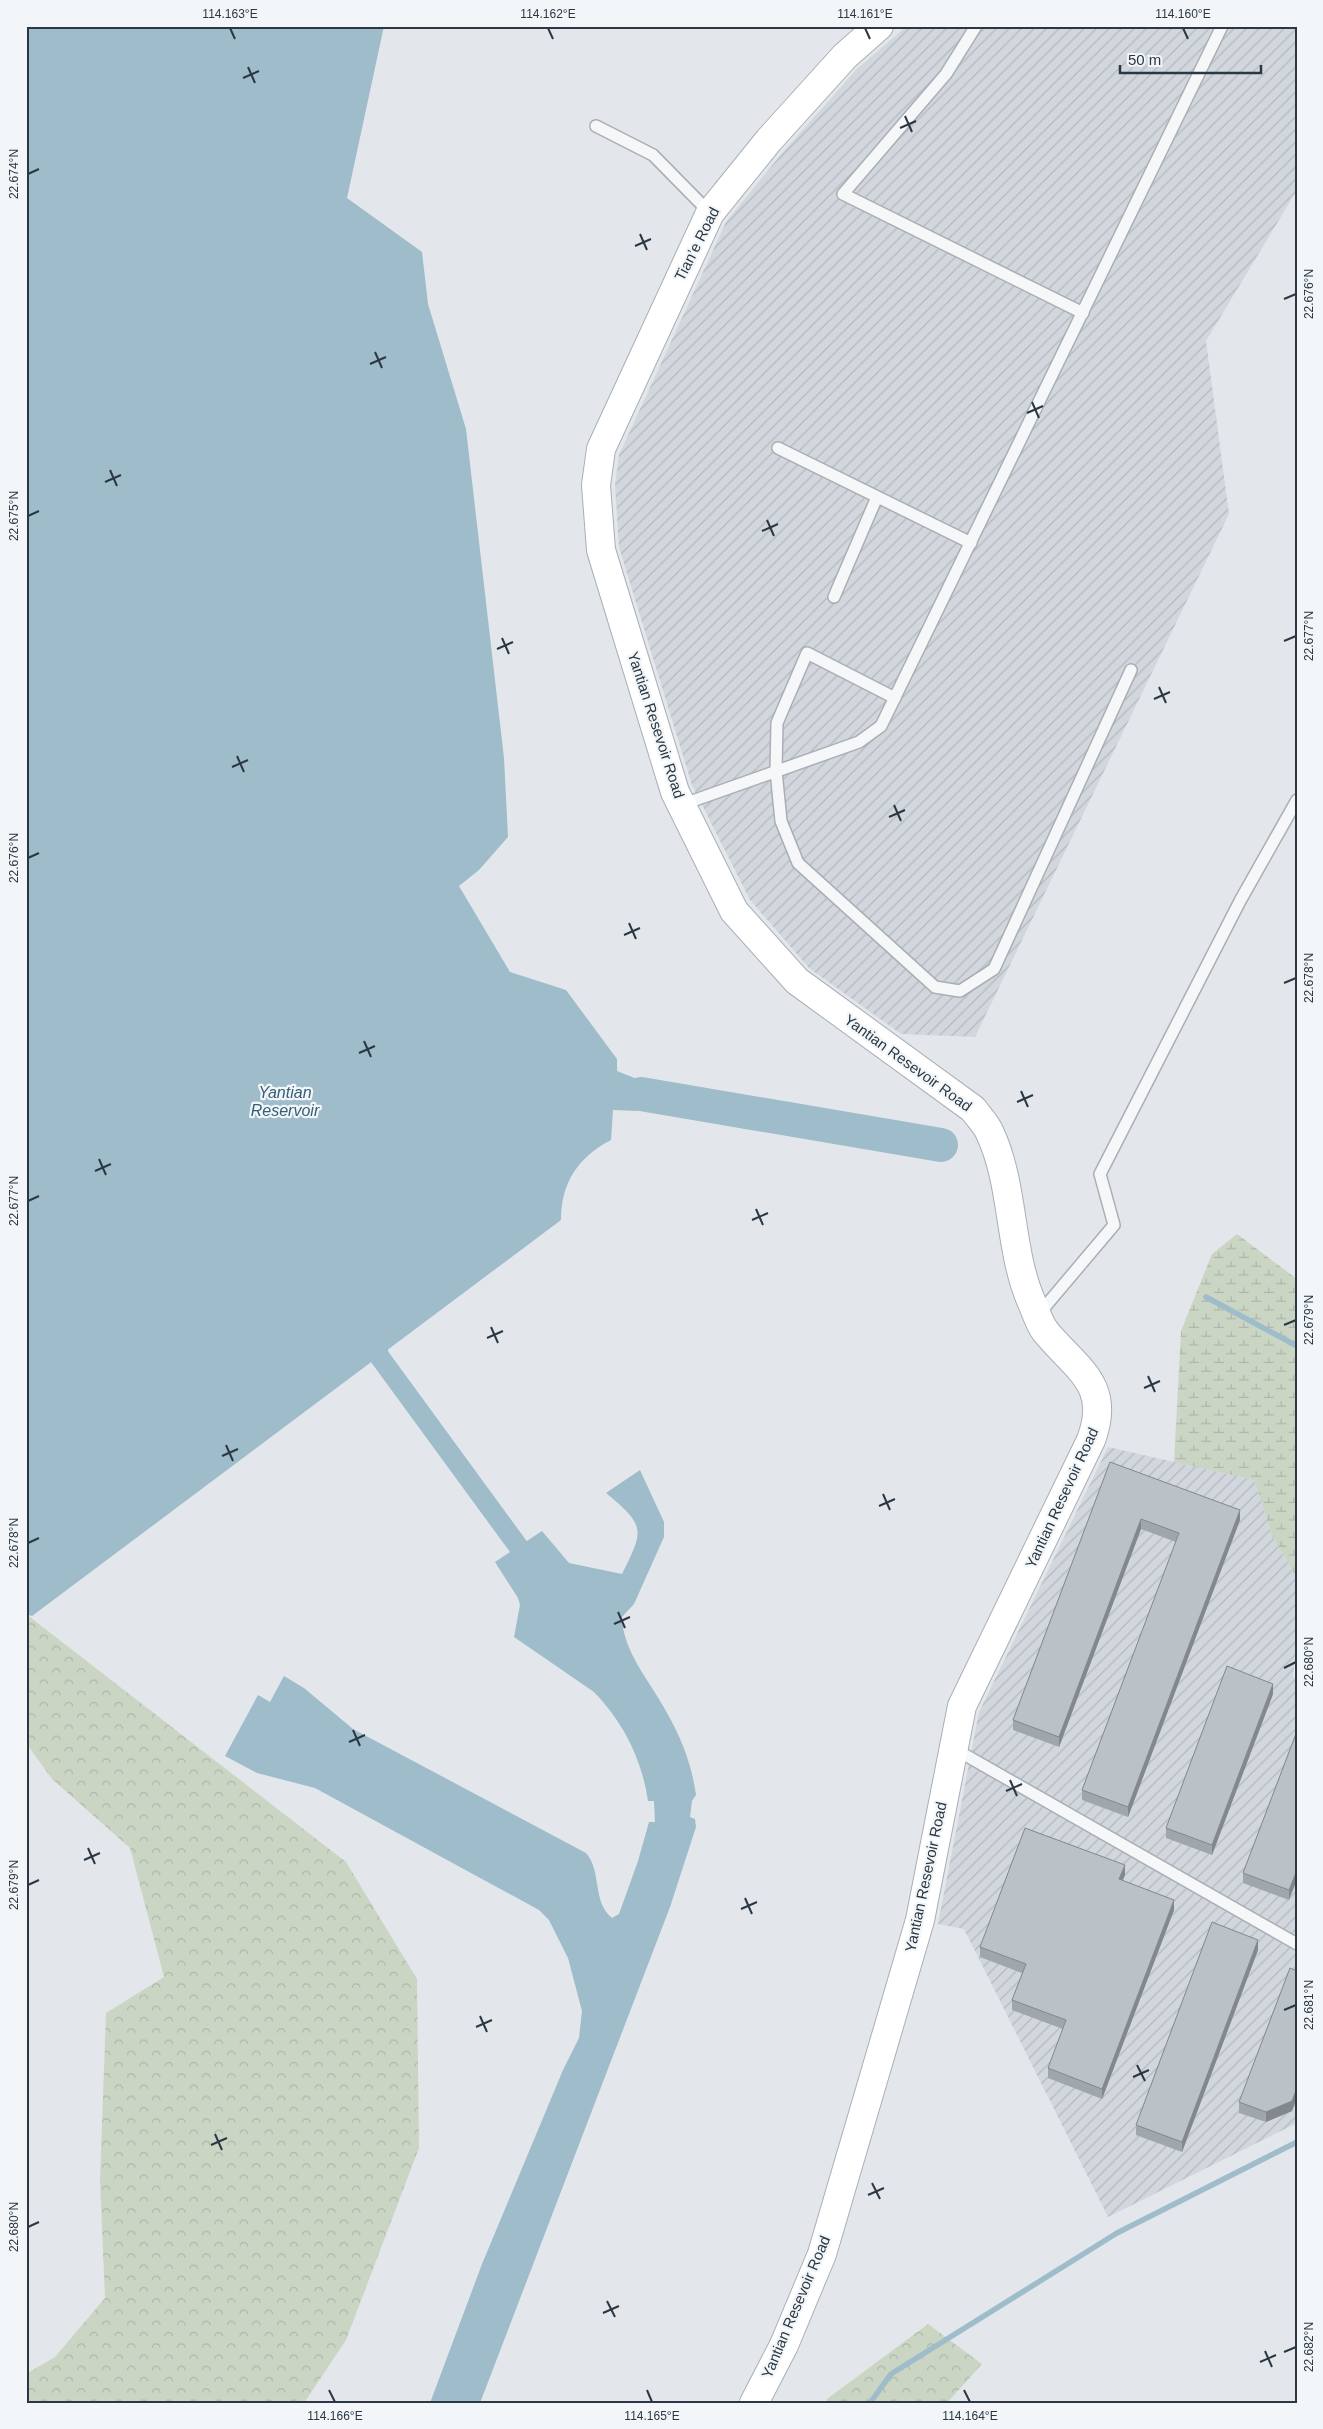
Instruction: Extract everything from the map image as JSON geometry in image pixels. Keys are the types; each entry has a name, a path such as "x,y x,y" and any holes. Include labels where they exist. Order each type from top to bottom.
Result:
{"main road":[{"name":"Tian’e Road","path":"601,449 710,213 769,140 845,56 879,26"},
{"name":"Yantian Resevoir Road","path":"601,449 596,485 601,550 675,792 734,911 797,981 973,1110 989,1130 1002,1168 1022,1281 1043,1329 1089,1380 1098,1399 1099,1420 1092,1440 962,1706 920,1920 822,2254 784,2345 754,2403"}],"lane":[{"path":"976,26 946,74 843,194 1083,313"},
{"path":"681,805 859,742 881,726 1222,26"},
{"path":"596,126 653,154 710,213"},
{"path":"778,448 970,543"},
{"path":"834,597 878,497"},
{"path":"895,698 807,653 777,723 776,771 781,821 798,863 935,987 960,991 994,969 1131,670"},
{"path":"1038,1316 1114,1225 1100,1174 1240,901 1297,800"},
{"path":"953,1748 1297,1944"}],"shaded area":[{"path":"907,26 1297,26 1297,190 1206,341 1229,514 975,1037 901,1034 809,968 750,900 692,785 619,547 615,485 619,455 726,222 783,152 857,69"},
{"path":"1108,1447 1254,1480 1272,1536 1297,1578 1297,1638 1293,1677 1297,1680 1297,2123 1108,2217 964,1929 938,1924 979,1712"}],"green space":[{"path":"1237,1234 1297,1279 1297,1578 1272,1536 1254,1480 1174,1462 1181,1331 1212,1254"},
{"path":"26,1614 346,1862 417,1979 419,2148 346,2340 304,2403 26,2403 26,2374 55,2357 105,2298 100,2181 106,2013 164,1977 130,1848 52,1779 26,1743"},
{"path":"928,2324 982,2364 947,2403 827,2403 827,2399"}],"water":[{"name":"Yantian Reservoir","path":"26,26 384,26 347,198 422,252 428,304 466,429 504,758 508,837 479,870 459,886 510,972 566,990 617,1059 617,1071 642,1081 638,1111 613,1110 611,1140 589,1154 574,1172 564,1194 561,1220 32,1616 26,1614"},
{"path":"640,1470 664,1522 664,1537 634,1604 622,1617 624,1630 632,1655 661,1701 686,1753 696,1795 692,1801 690,1817 695,1819 696,1827 670,1907 480,2403 430,2403 482,2264 563,2070 579,2038 582,2011 568,1958 549,1920 539,1910 315,1788 257,1773 225,1756 258,1695 270,1702 284,1676 304,1688 353,1729 586,1853 594,1868 602,1904 612,1918 619,1914 638,1861 649,1822 655,1822 654,1801 648,1801 641,1770 630,1742 614,1716 594,1692 514,1637 520,1605 518,1598 495,1562 542,1531 569,1563 622,1574 637,1538 637,1529 628,1513 606,1493"}],"building":[{"path":"1110,1462 1240,1510 1128,1807 1082,1790 1179,1533 1141,1519 1059,1737 1013,1720"},
{"path":"1227,1666 1273,1684 1212,1845 1166,1828"},
{"path":"1297,1731 1297,1870 1289,1890 1243,1873"},
{"path":"1025,1828 1125,1865 1119,1879 1174,1900 1102,2089 1048,2068 1066,2020 1012,2000 1026,1964 980,1947"},
{"path":"1212,1922 1258,1940 1182,2142 1136,2125"},
{"path":"1290,1968 1297,1971 1297,2088 1292,2101 1266,2112 1239,2102"}],"waterway":[{"path":"641,1094 941,1145"},
{"path":"1206,1297 1297,1346"},
{"path":"374,1331 379,1356 534,1568"},
{"path":"870,2403 891,2374 1117,2233 1297,2142"}]}
